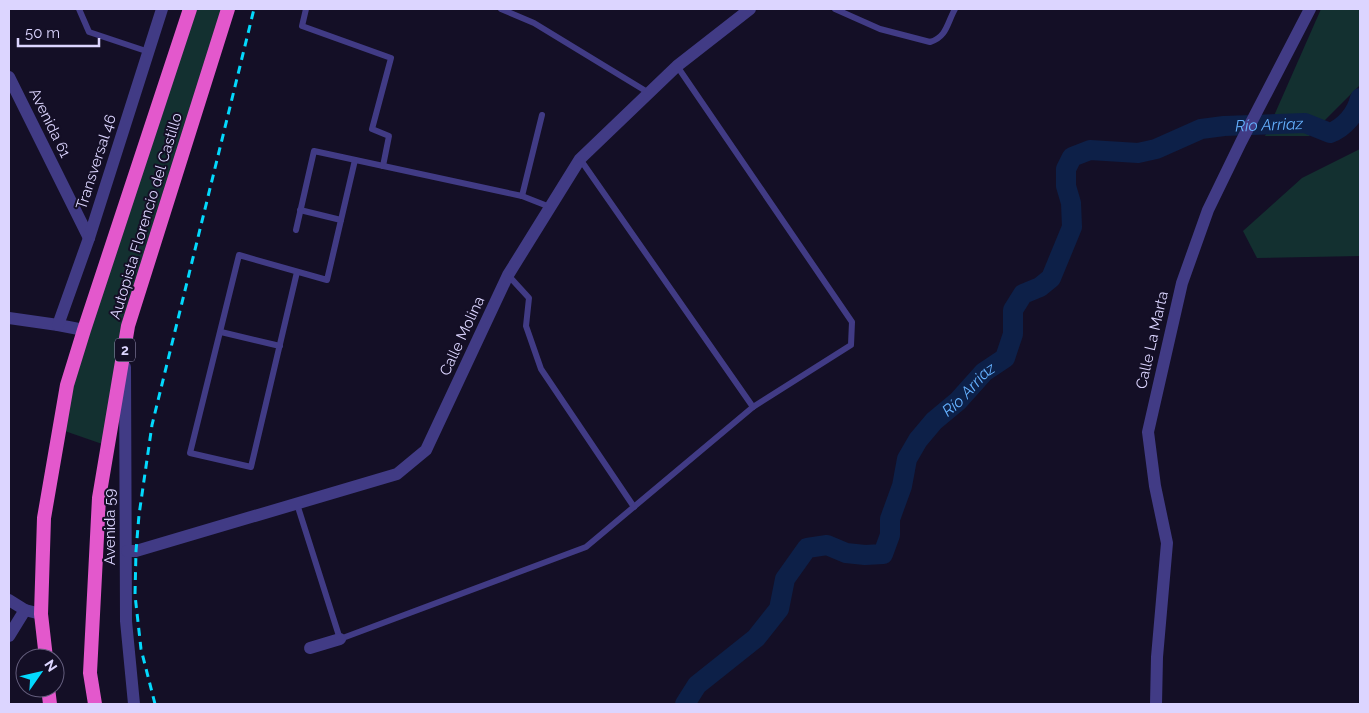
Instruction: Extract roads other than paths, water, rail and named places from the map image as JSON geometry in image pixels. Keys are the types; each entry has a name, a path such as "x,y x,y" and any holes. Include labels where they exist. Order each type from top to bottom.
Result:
{"highway":[{"name":"Autopista Florencio del Castillo","path":"45,648 41,614 44,518 67,385 190,9"},
{"name":"Autopista Florencio del Castillo","path":"95,704 90,673 99,498 128,326 228,9"}],"street":[{"name":"Transversal 46","path":"58,325 162,9"},
{"name":"Calle Molina","path":"127,551 136,551 397,474 426,450 508,275 580,159 677,66 750,9"},
{"name":"Calle La Marta","path":"1156,704 1157,657 1167,543 1155,486 1148,432 1182,283 1208,210 1310,9"},
{"name":"Avenida 61","path":"9,77 88,238"},
{"path":"9,318 84,330"},
{"name":"Avenida 59","path":"125,349 126,621 134,704"},
{"path":"9,600 25,610 41,614"},
{"path":"9,636 25,610"},
{"path":"310,648 340,639"}],"lane":[{"path":"79,9 89,32 148,52"},
{"path":"306,9 302,26 391,58 372,129 389,136 383,166"},
{"path":"501,9 534,23 649,93"},
{"path":"835,9 880,29 930,42 938,40 944,33 956,9"},
{"path":"297,504 340,639 586,547 753,407 850,345 852,322 677,66"},
{"path":"522,196 542,115"},
{"path":"296,230 314,151 522,196 550,207"},
{"path":"580,159 753,407"},
{"path":"296,272 251,467 190,453 239,255 327,280 355,160"},
{"path":"300,210 341,220"},
{"path":"508,275 529,298 526,326 541,369 634,507"},
{"path":"221,332 280,346"}],"waterway":[{"name":"Río Arriaz","path":"685,704 697,685 756,638 779,609 785,579 807,548 827,545 846,553 883,554 890,535 890,519 902,486 907,459 918,440 934,421 958,401 984,372 1005,358 1013,334 1013,310 1023,294 1040,287 1051,278 1072,227 1071,203 1066,186 1066,169 1072,157 1090,150 1138,153 1156,149 1201,129 1224,126 1305,123 1330,133 1340,128 1349,119 1356,109 1360,98"}],"railway":[{"path":"155,704 141,649 135,595 139,515 152,425 254,9"}]}
